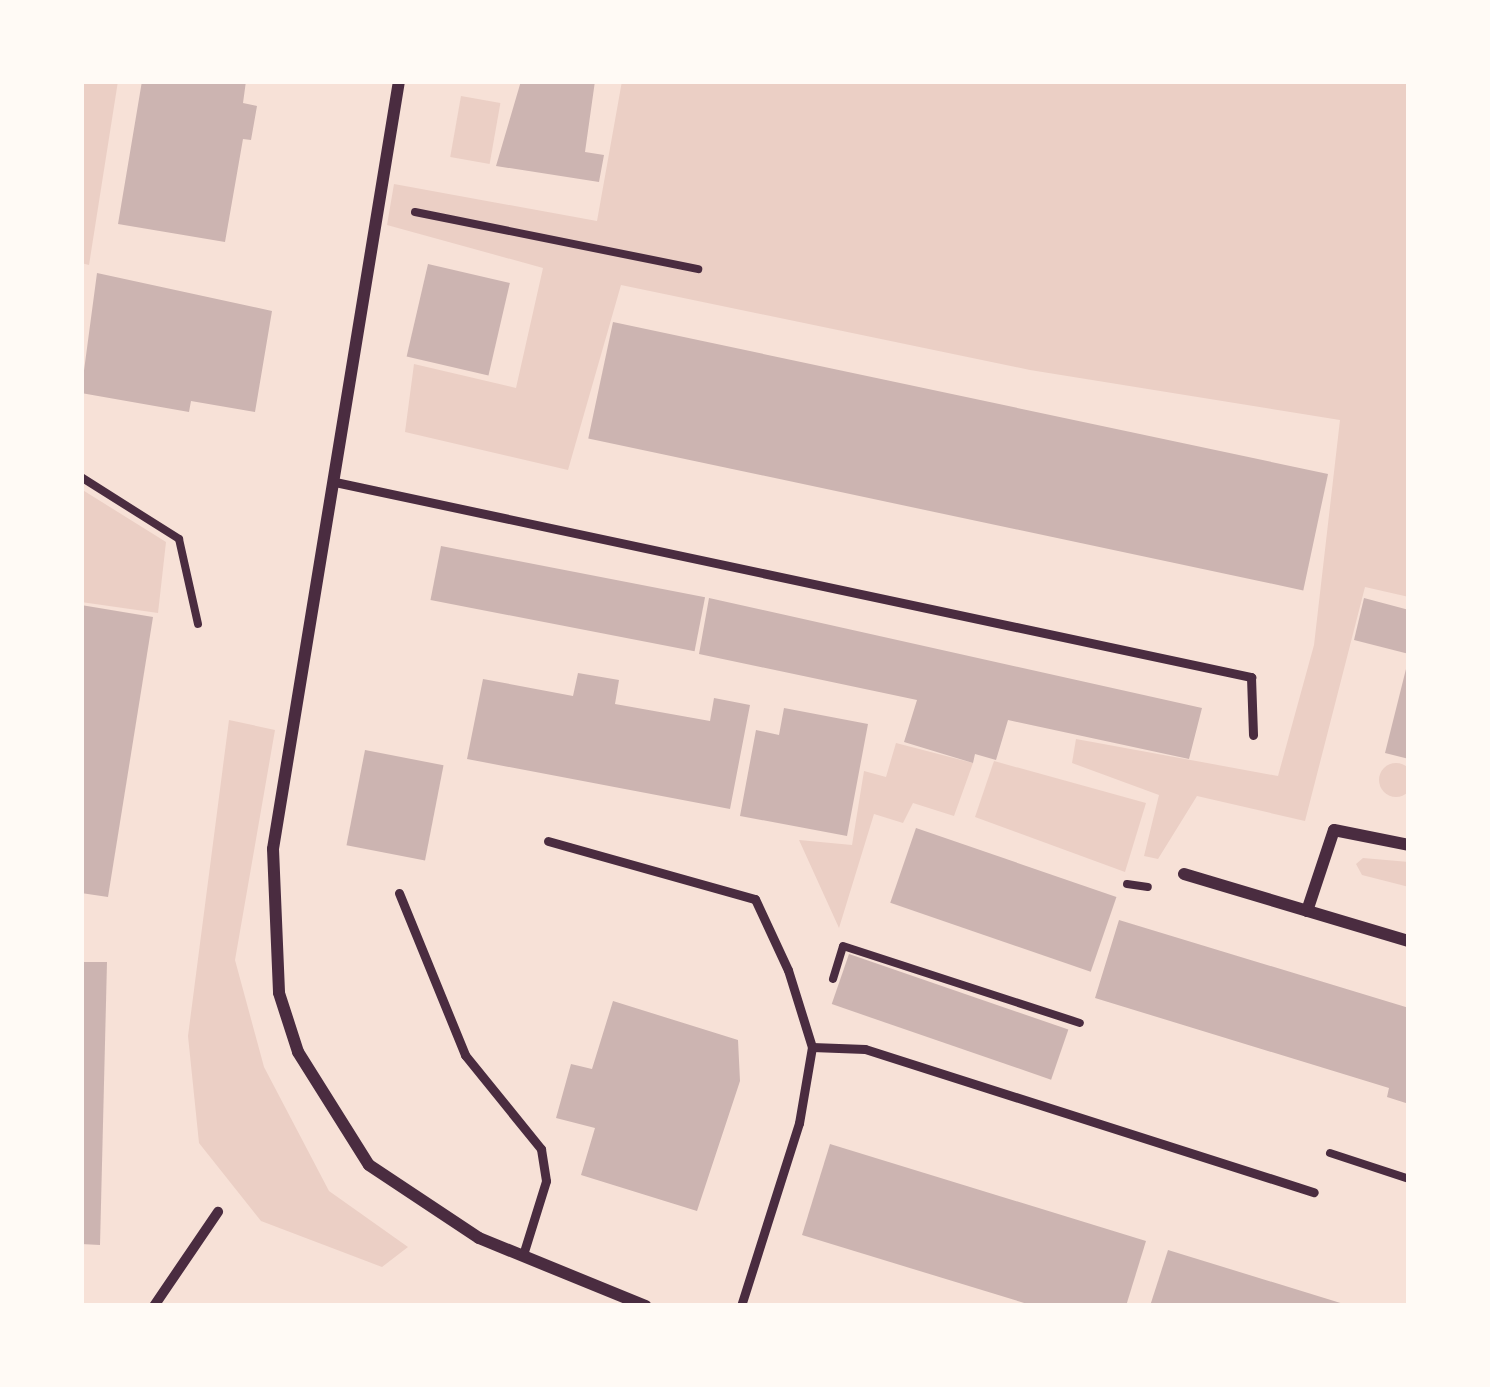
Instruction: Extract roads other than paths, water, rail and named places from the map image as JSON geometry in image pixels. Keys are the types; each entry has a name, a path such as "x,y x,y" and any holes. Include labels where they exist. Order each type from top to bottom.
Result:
{"street":[{"path":"399,81 274,849 279,993 298,1052 369,1165 418,1204 523,1255 646,1306"},
{"path":"1307,911 1334,830 1409,845"},
{"path":"1184,874 1409,941"},
{"path":"154,1306 218,1212"}],"lane":[{"path":"335,482 1251,677 1253,734"},
{"path":"548,841 755,899 812,1047 799,1123 741,1306"},
{"path":"399,893 465,1055 542,1149 546,1180 523,1255"},
{"path":"812,1047 866,1049 1314,1192"}]}
